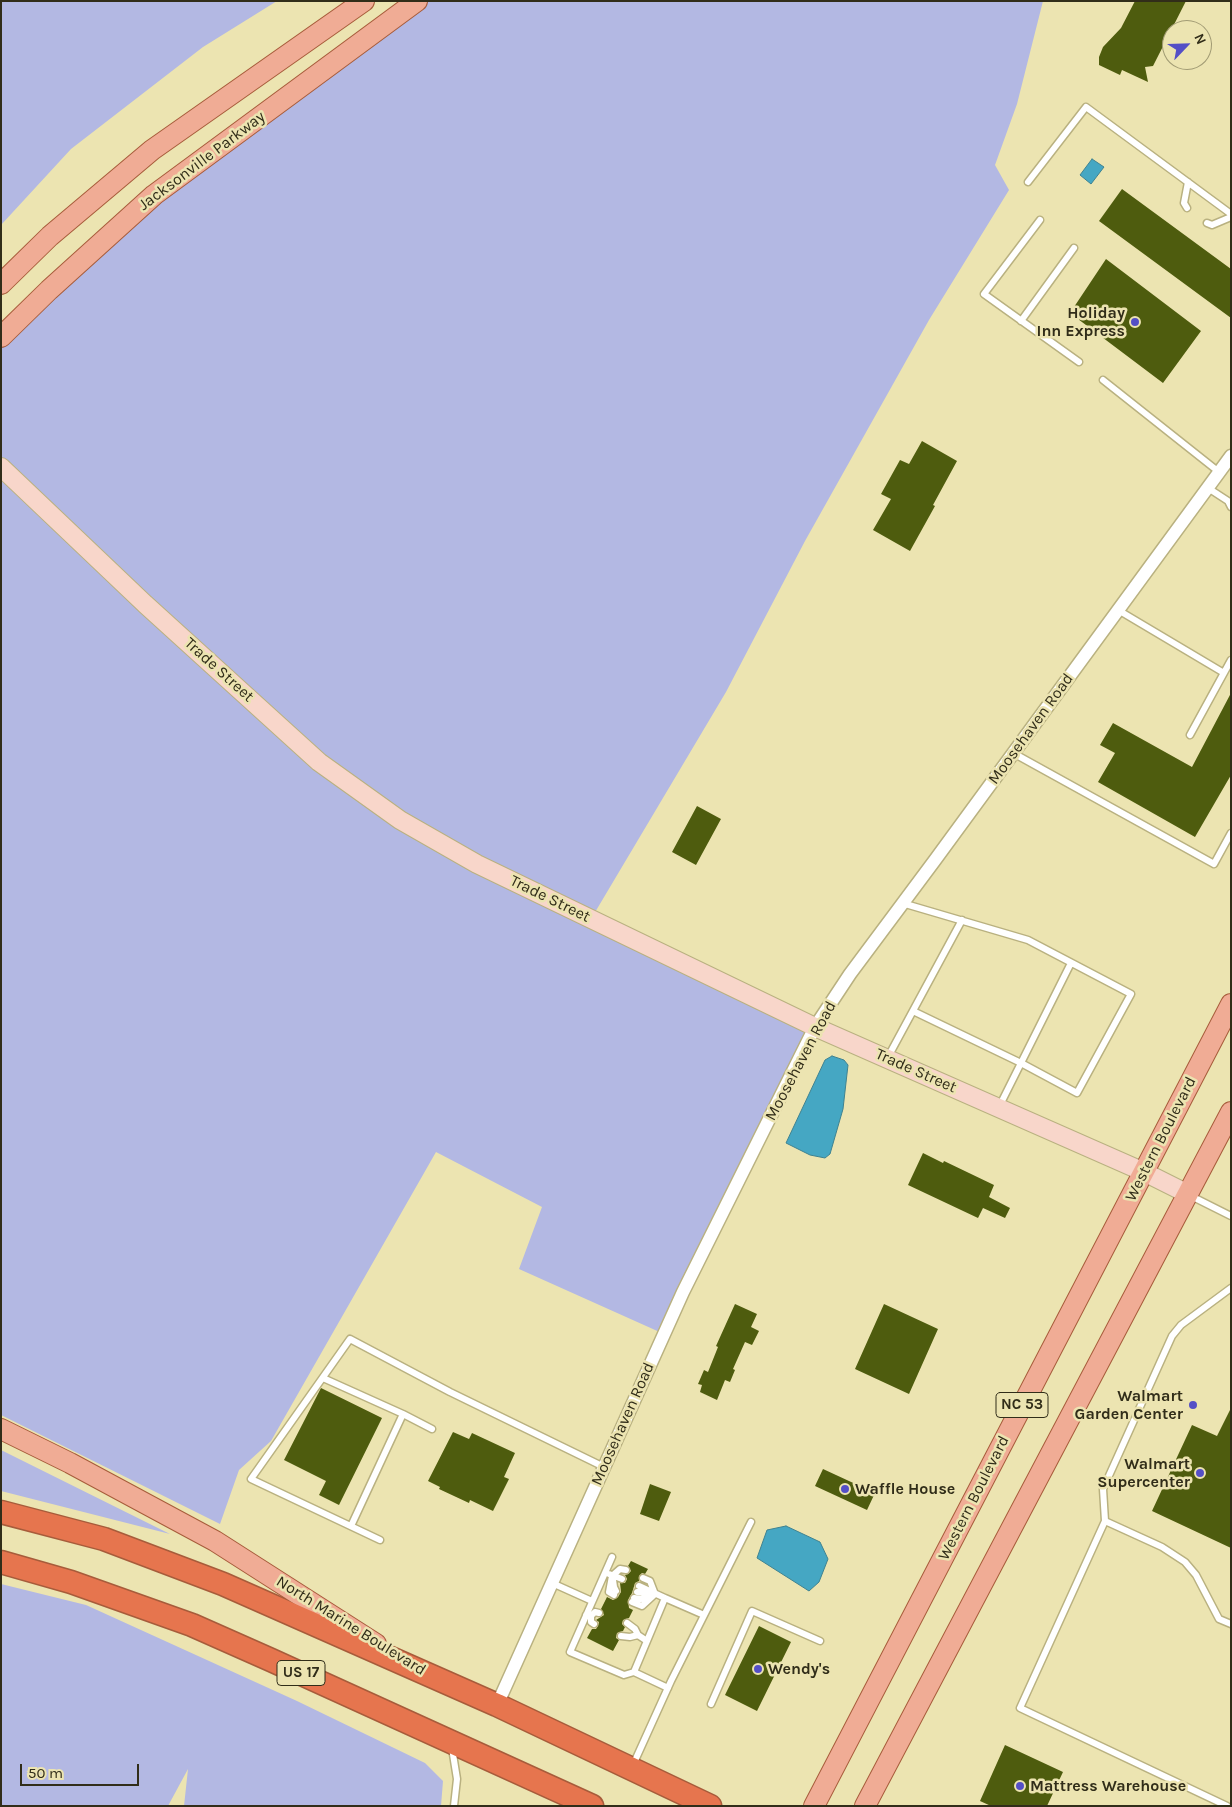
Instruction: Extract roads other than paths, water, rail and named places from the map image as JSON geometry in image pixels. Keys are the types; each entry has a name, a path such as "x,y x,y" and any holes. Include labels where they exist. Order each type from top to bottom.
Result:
{"highway":[{"path":"1,1512 104,1539 214,1580 420,1672"},
{"name":"US 17","path":"1,1562 71,1582 192,1625 592,1806"},
{"name":"North Marine Boulevard","path":"420,1672 497,1705 710,1806"}],"main road":[{"path":"1,284 50,236 152,150 364,1"},
{"name":"Jacksonville Parkway","path":"1,337 49,290 154,195 417,1"},
{"name":"Western Boulevard","path":"814,1806 1231,1004"},
{"name":"NC 53","path":"865,1806 1231,1112"},
{"name":"North Marine Boulevard","path":"1,1429 215,1541 420,1672"}],"street":[{"name":"Moosehaven Road","path":"497,1705 683,1292 815,1027 850,974 1231,456"},
{"name":"Trade Street","path":"1,467 145,604 319,762 400,820 477,864 815,1027 1144,1172 1188,1194"}],"lane":[{"path":"1028,182 1086,106 1231,216 1212,225 1207,223"},
{"path":"1187,208 1184,202 1188,182"},
{"path":"1040,220 984,294 1079,362"},
{"path":"1021,321 1074,248"},
{"path":"1103,380 1219,472"},
{"path":"1208,488 1228,501 1231,507"},
{"path":"1118,610 1224,673"},
{"path":"1190,736 1231,660"},
{"path":"1013,753 1214,864 1231,833"},
{"path":"902,903 1028,940 1131,994 1077,1094 1021,1063 913,1011"},
{"path":"888,1059 962,920"},
{"path":"998,1107 1071,963"},
{"path":"1188,1194 1231,1216"},
{"path":"1227,1806 1020,1708 1105,1520 1103,1489 1172,1336 1181,1324 1231,1288"},
{"path":"380,1540 251,1479 350,1339 450,1392 604,1467"},
{"path":"323,1378 432,1428"},
{"path":"351,1526 403,1414"},
{"path":"1105,1520 1162,1547 1184,1562 1196,1576 1219,1619 1231,1624"},
{"path":"632,1769 668,1688 751,1522"},
{"path":"612,1558 570,1652 624,1675 634,1672 668,1688"},
{"path":"605,1573 612,1576 618,1587 609,1592 612,1576 620,1569 626,1570"},
{"path":"643,1578 650,1581 655,1594"},
{"path":"552,1583 592,1601"},
{"path":"655,1594 640,1599 636,1594 655,1594 704,1615"},
{"path":"634,1672 665,1598"},
{"path":"712,1704 752,1611 820,1640"},
{"path":"588,1615 595,1612 599,1614"},
{"path":"588,1615 590,1622 594,1624"},
{"path":"626,1623 638,1635 647,1640"},
{"path":"621,1636 630,1637 638,1635"},
{"path":"451,1742 457,1779 454,1806"}],"place":[{"name":"Holiday Inn Express","path":"1135,322"},
{"name":"Walmart Garden Center","path":"1193,1405"},
{"name":"Walmart Supercenter","path":"1200,1473"},
{"name":"Waffle House","path":"845,1489"},
{"name":"Wendy's","path":"758,1669"},
{"name":"Mattress Warehouse","path":"1020,1786"}]}
